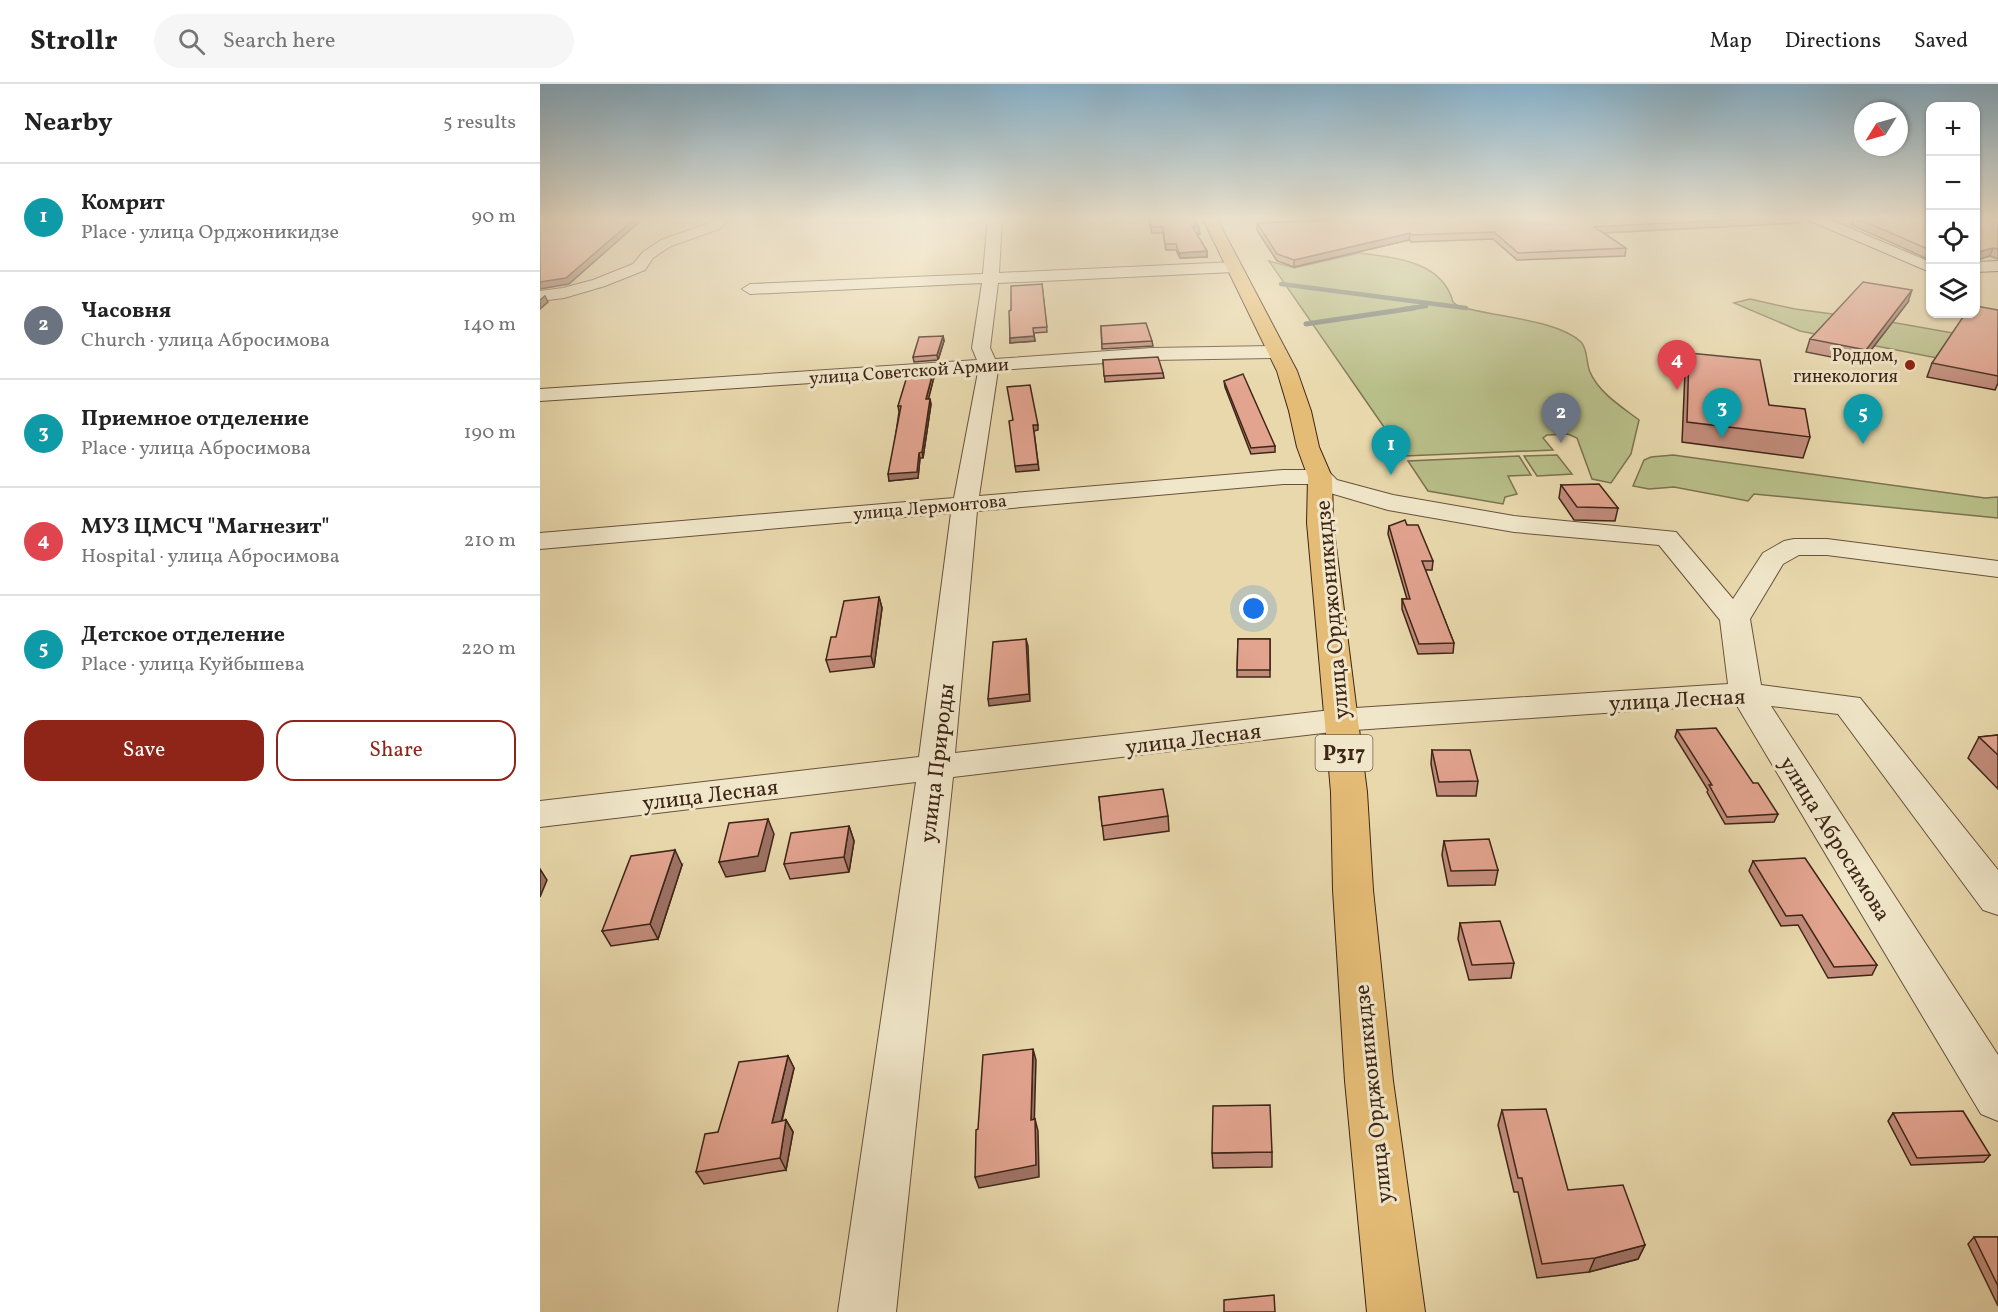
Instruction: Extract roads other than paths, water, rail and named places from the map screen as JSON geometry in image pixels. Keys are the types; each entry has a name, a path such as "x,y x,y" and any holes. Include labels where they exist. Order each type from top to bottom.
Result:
{"main road":[{"name":"улица Орджоникидзе","path":"1238,274 1278,352 1295,392 1308,447 1320,477 1320,524 1349,792 1353,890 1369,1081 1396,1312"}],"street":[{"path":"540,296 564,293 621,274"},
{"name":"улица Природы","path":"867,1312 936,768 965,504 989,366 981,348 991,274"},
{"path":"750,289 1073,274"},
{"name":"улица Советской Армии","path":"540,394 1152,354 1278,352"},
{"name":"улица Лермонтова","path":"540,542 1283,477 1320,477"},
{"path":"1320,477 1329,485 1399,504 1514,524 1667,538 1736,619 1773,559 1794,547 1827,547 1998,569"},
{"name":"улица Абросимова","path":"1736,619 1746,693 1998,1098"},
{"name":"улица Лесная","path":"540,814 1340,720 1746,693 1848,705 1998,899"}],"waterway":[{"path":"1281,284 1466,308"},
{"path":"1404,309 1426,306"},
{"path":"1306,324 1414,308"}],"place":[{"name":"Роддом, гинекология","path":"1910,365"},
{"name":"МУЗ ЦМСЧ \"Магнезит\"","path":"1677,390"},
{"name":"Приемное отделение","path":"1722,438"},
{"name":"Часовня","path":"1561,443"},
{"name":"Детское отделение","path":"1863,444"},
{"name":"Комрит","path":"1391,475"}]}
